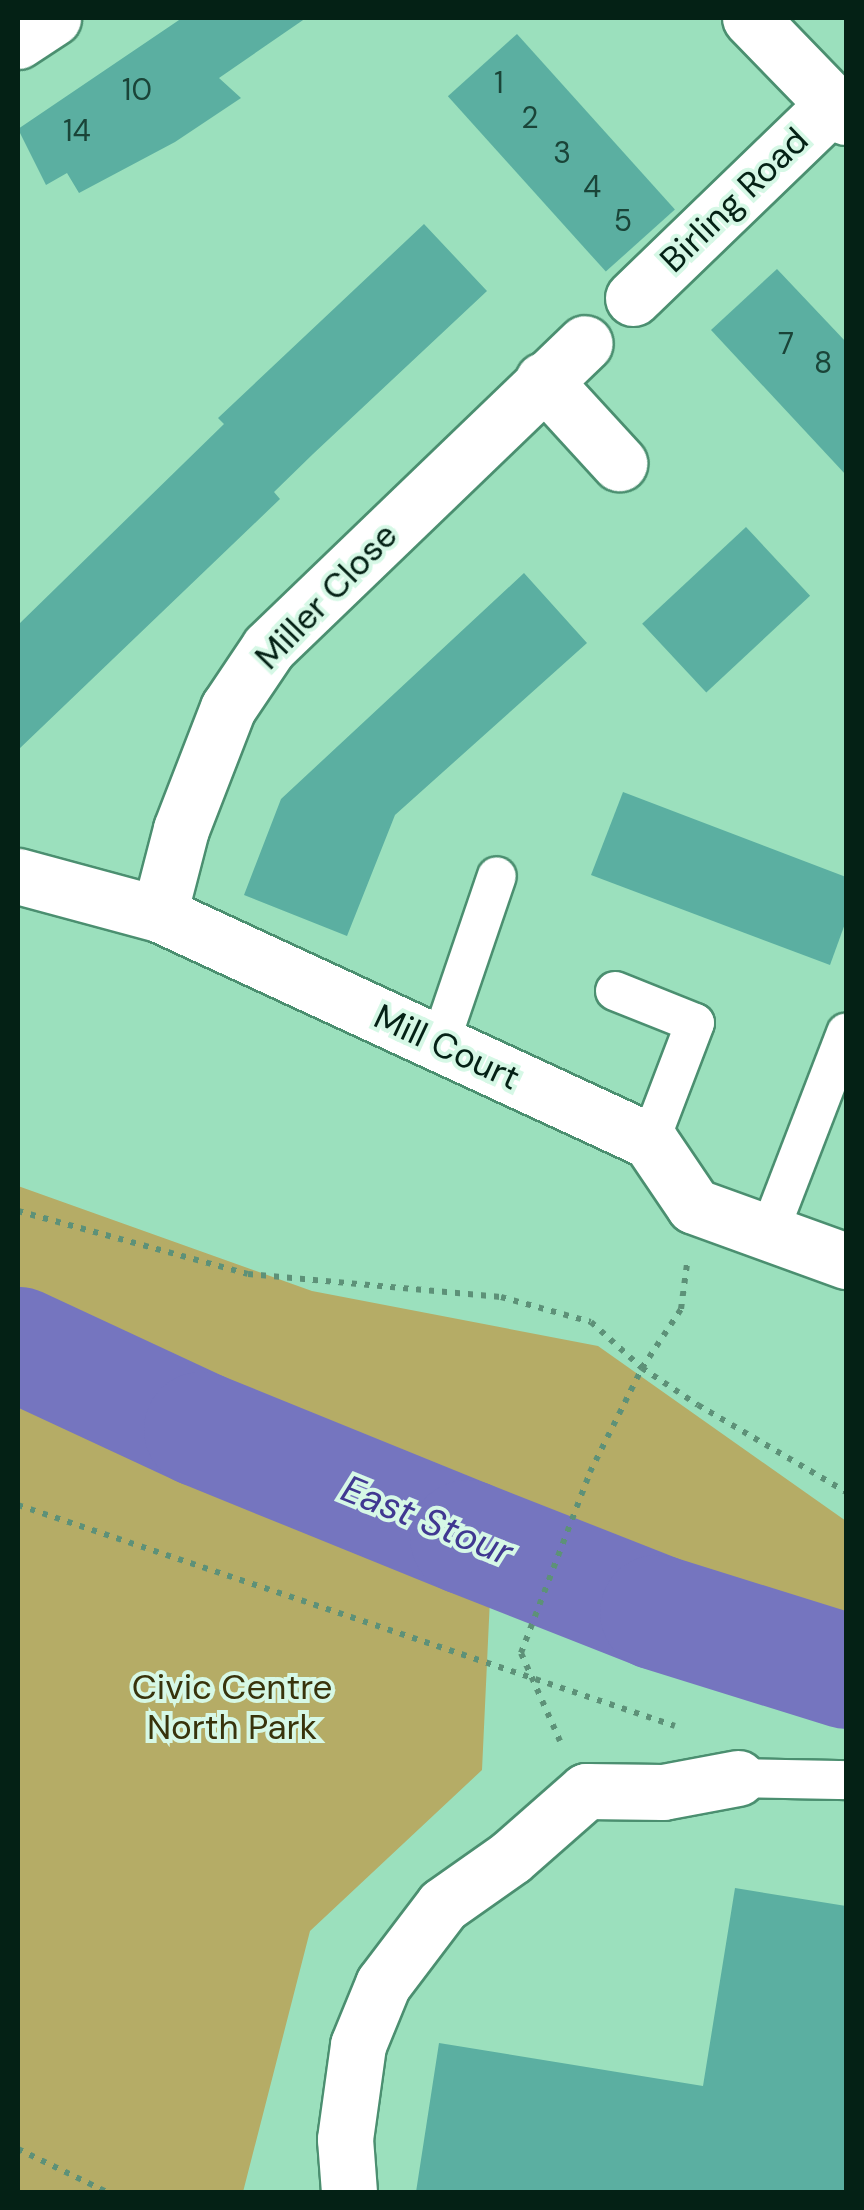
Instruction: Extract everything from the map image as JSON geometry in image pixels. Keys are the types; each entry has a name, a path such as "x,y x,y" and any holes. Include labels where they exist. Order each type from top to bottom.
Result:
{"street":[{"path":"18,41 53,18"},
{"name":"Birling Road","path":"633,298 841,110 750,18"},
{"name":"Miller Close","path":"159,914 180,829 228,708 269,647 543,380 586,343"},
{"path":"543,380 619,462"},
{"name":"Mill Court","path":"18,876 159,914 650,1141"},
{"path":"650,1141 694,1206 846,1261"},
{"path":"348,2192 346,2139 358,2046 383,1984 443,1905 511,1858 586,1791 663,1792 721,1781"}],"lane":[{"path":"440,1044 497,876"},
{"path":"615,992 694,1023 650,1141"},
{"path":"768,1235 846,1033"},
{"path":"721,1781 846,1780"}],"path":[{"path":"529,1680 521,1652 590,1472 642,1368 680,1309 694,1206"},
{"path":"18,1211 248,1274 500,1297 591,1322 642,1368 846,1492"},
{"path":"18,1505 529,1680 679,1726 721,1781"},
{"path":"18,2149 107,2192"}],"green space":[{"path":"18,1186 312,1291 598,1346 846,1521 846,1664 657,1612 18,1346"},
{"name":"Civic Centre North Park","path":"18,1390 491,1577 482,1770 310,1931 243,2192 18,2192"}],"building":[{"path":"182,18 306,18 219,78 241,98 175,142 79,193 67,173 46,185 18,129"},
{"path":"517,34 675,209 606,272 448,96"},
{"path":"424,224 487,291 274,492 280,499 18,750 18,625 224,424 218,418"},
{"path":"777,269 846,342 846,475 711,330"},
{"path":"746,527 810,596 706,693 642,624"},
{"path":"524,573 587,643 395,815 347,936 244,895 281,799"},
{"path":"623,792 846,877 846,921 830,965 591,875"},
{"path":"735,1888 846,1906 846,2192 416,2192 439,2043 703,2086"}],"waterway":[{"name":"East Stour","path":"18,1344 201,1429 467,1537 657,1612 846,1671"}]}
